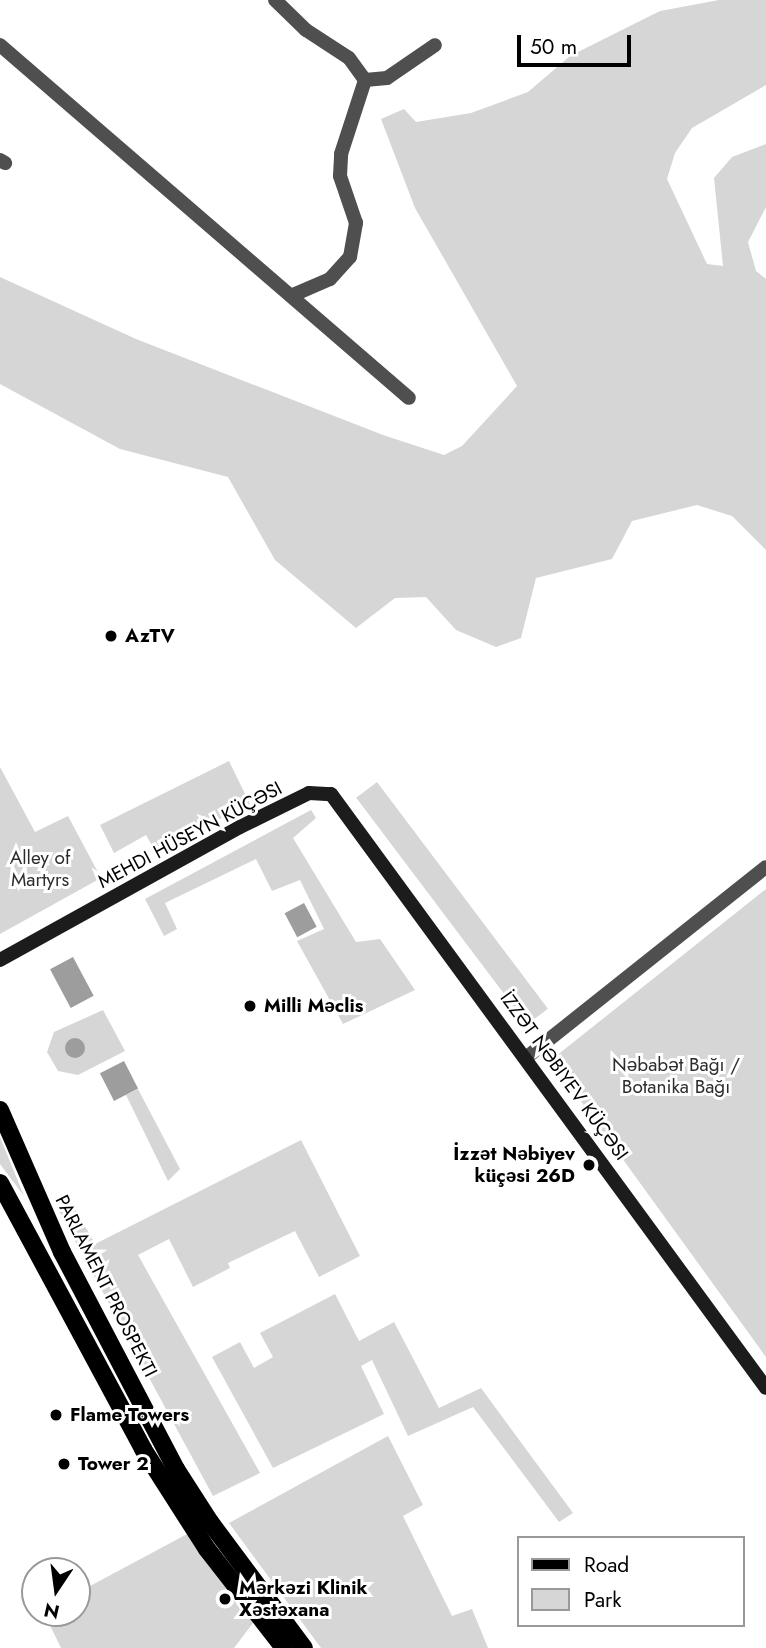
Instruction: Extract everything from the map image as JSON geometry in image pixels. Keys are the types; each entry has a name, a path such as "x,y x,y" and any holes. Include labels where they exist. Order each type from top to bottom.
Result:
{"main road":[{"name":"MEHDI HÜSEYN KÜÇƏSI","path":"1,960 240,827 309,793 326,791"},
{"name":"İZZƏT NƏBIYEV KÜÇƏSI","path":"326,791 337,800 766,1388"},
{"name":"PARLAMENT PROSPEKTI","path":"0,1110 62,1252 176,1469 210,1522 304,1648"},
{"path":"0,1183 149,1459 207,1549 284,1648"}],"street":[{"path":"275,0 306,30 349,58 365,80"},
{"path":"0,45 293,295 315,319 409,398"},
{"path":"365,80 387,78 435,45"},
{"path":"293,295 330,279 350,257 356,223 340,176 341,155 365,80"},
{"path":"527,1058 766,867"}],"green space":[{"path":"719,0 766,0 766,85 692,128 675,153 667,179 707,264 723,266 714,178 732,157 766,144 766,207 748,242 756,271 766,279 766,550 732,516 697,505 632,521 612,559 536,578 521,638 496,647 456,630 426,597 395,598 356,628 275,560 228,477 120,449 0,384 0,277 136,339 383,435 444,455 462,446 517,386 415,208 381,119 404,109 416,122 471,113 528,92 570,56 660,11"},
{"path":"229,761 250,804 155,851 146,835 114,853 100,825"},
{"name":"Alley of Martyrs","path":"0,767 35,832 68,816 101,878 0,934"},
{"path":"377,782 548,1009 527,1024 356,798"},
{"path":"311,810 316,818 293,838 356,942 380,939 415,990 343,1024 297,941 324,929 300,880 272,891 256,859 165,903 177,929 164,936 145,899"},
{"name":"Nəbabət Bağı / Botanika Bağı","path":"766,889 766,1357 551,1060"},
{"path":"103,1010 125,1051 78,1075 58,1071 47,1052 54,1032"},
{"path":"138,1089 180,1169 168,1181 126,1095"},
{"path":"0,1137 24,1196 0,1164"},
{"path":"301,1140 360,1256 319,1277 295,1231 228,1263 230,1268 193,1287 169,1239 138,1255 260,1473 213,1496 53,1200 67,1194 95,1244"},
{"path":"335,1294 359,1341 394,1322 439,1408 481,1388 573,1513 559,1522 473,1407 408,1436 372,1360 361,1366 384,1414 273,1468 212,1357 240,1342 254,1368 273,1357 260,1333"},
{"path":"388,1436 423,1505 403,1516 452,1616 472,1609 488,1648 321,1648 229,1523"},
{"path":"189,1533 253,1623 234,1648 61,1648 51,1627 91,1627 91,1586"}],"shaded area":[{"path":"304,903 317,927 297,937 285,913"},
{"path":"73,957 94,996 71,1008 50,969"},
{"path":"75,1038 82,1041 85,1048 82,1055 75,1058 68,1055 65,1048 68,1041"},
{"path":"124,1061 138,1089 114,1101 100,1073"}],"place":[{"name":"AzTV","path":"111,636"},
{"name":"Milli Məclis","path":"250,1006"},
{"name":"İzzət Nəbiyev küçəsi 26D","path":"589,1165"},
{"name":"Flame Towers","path":"56,1415"},
{"name":"Tower 2","path":"64,1464"},
{"name":"Mərkəzi Klinik Xəstəxana","path":"225,1599"}]}
